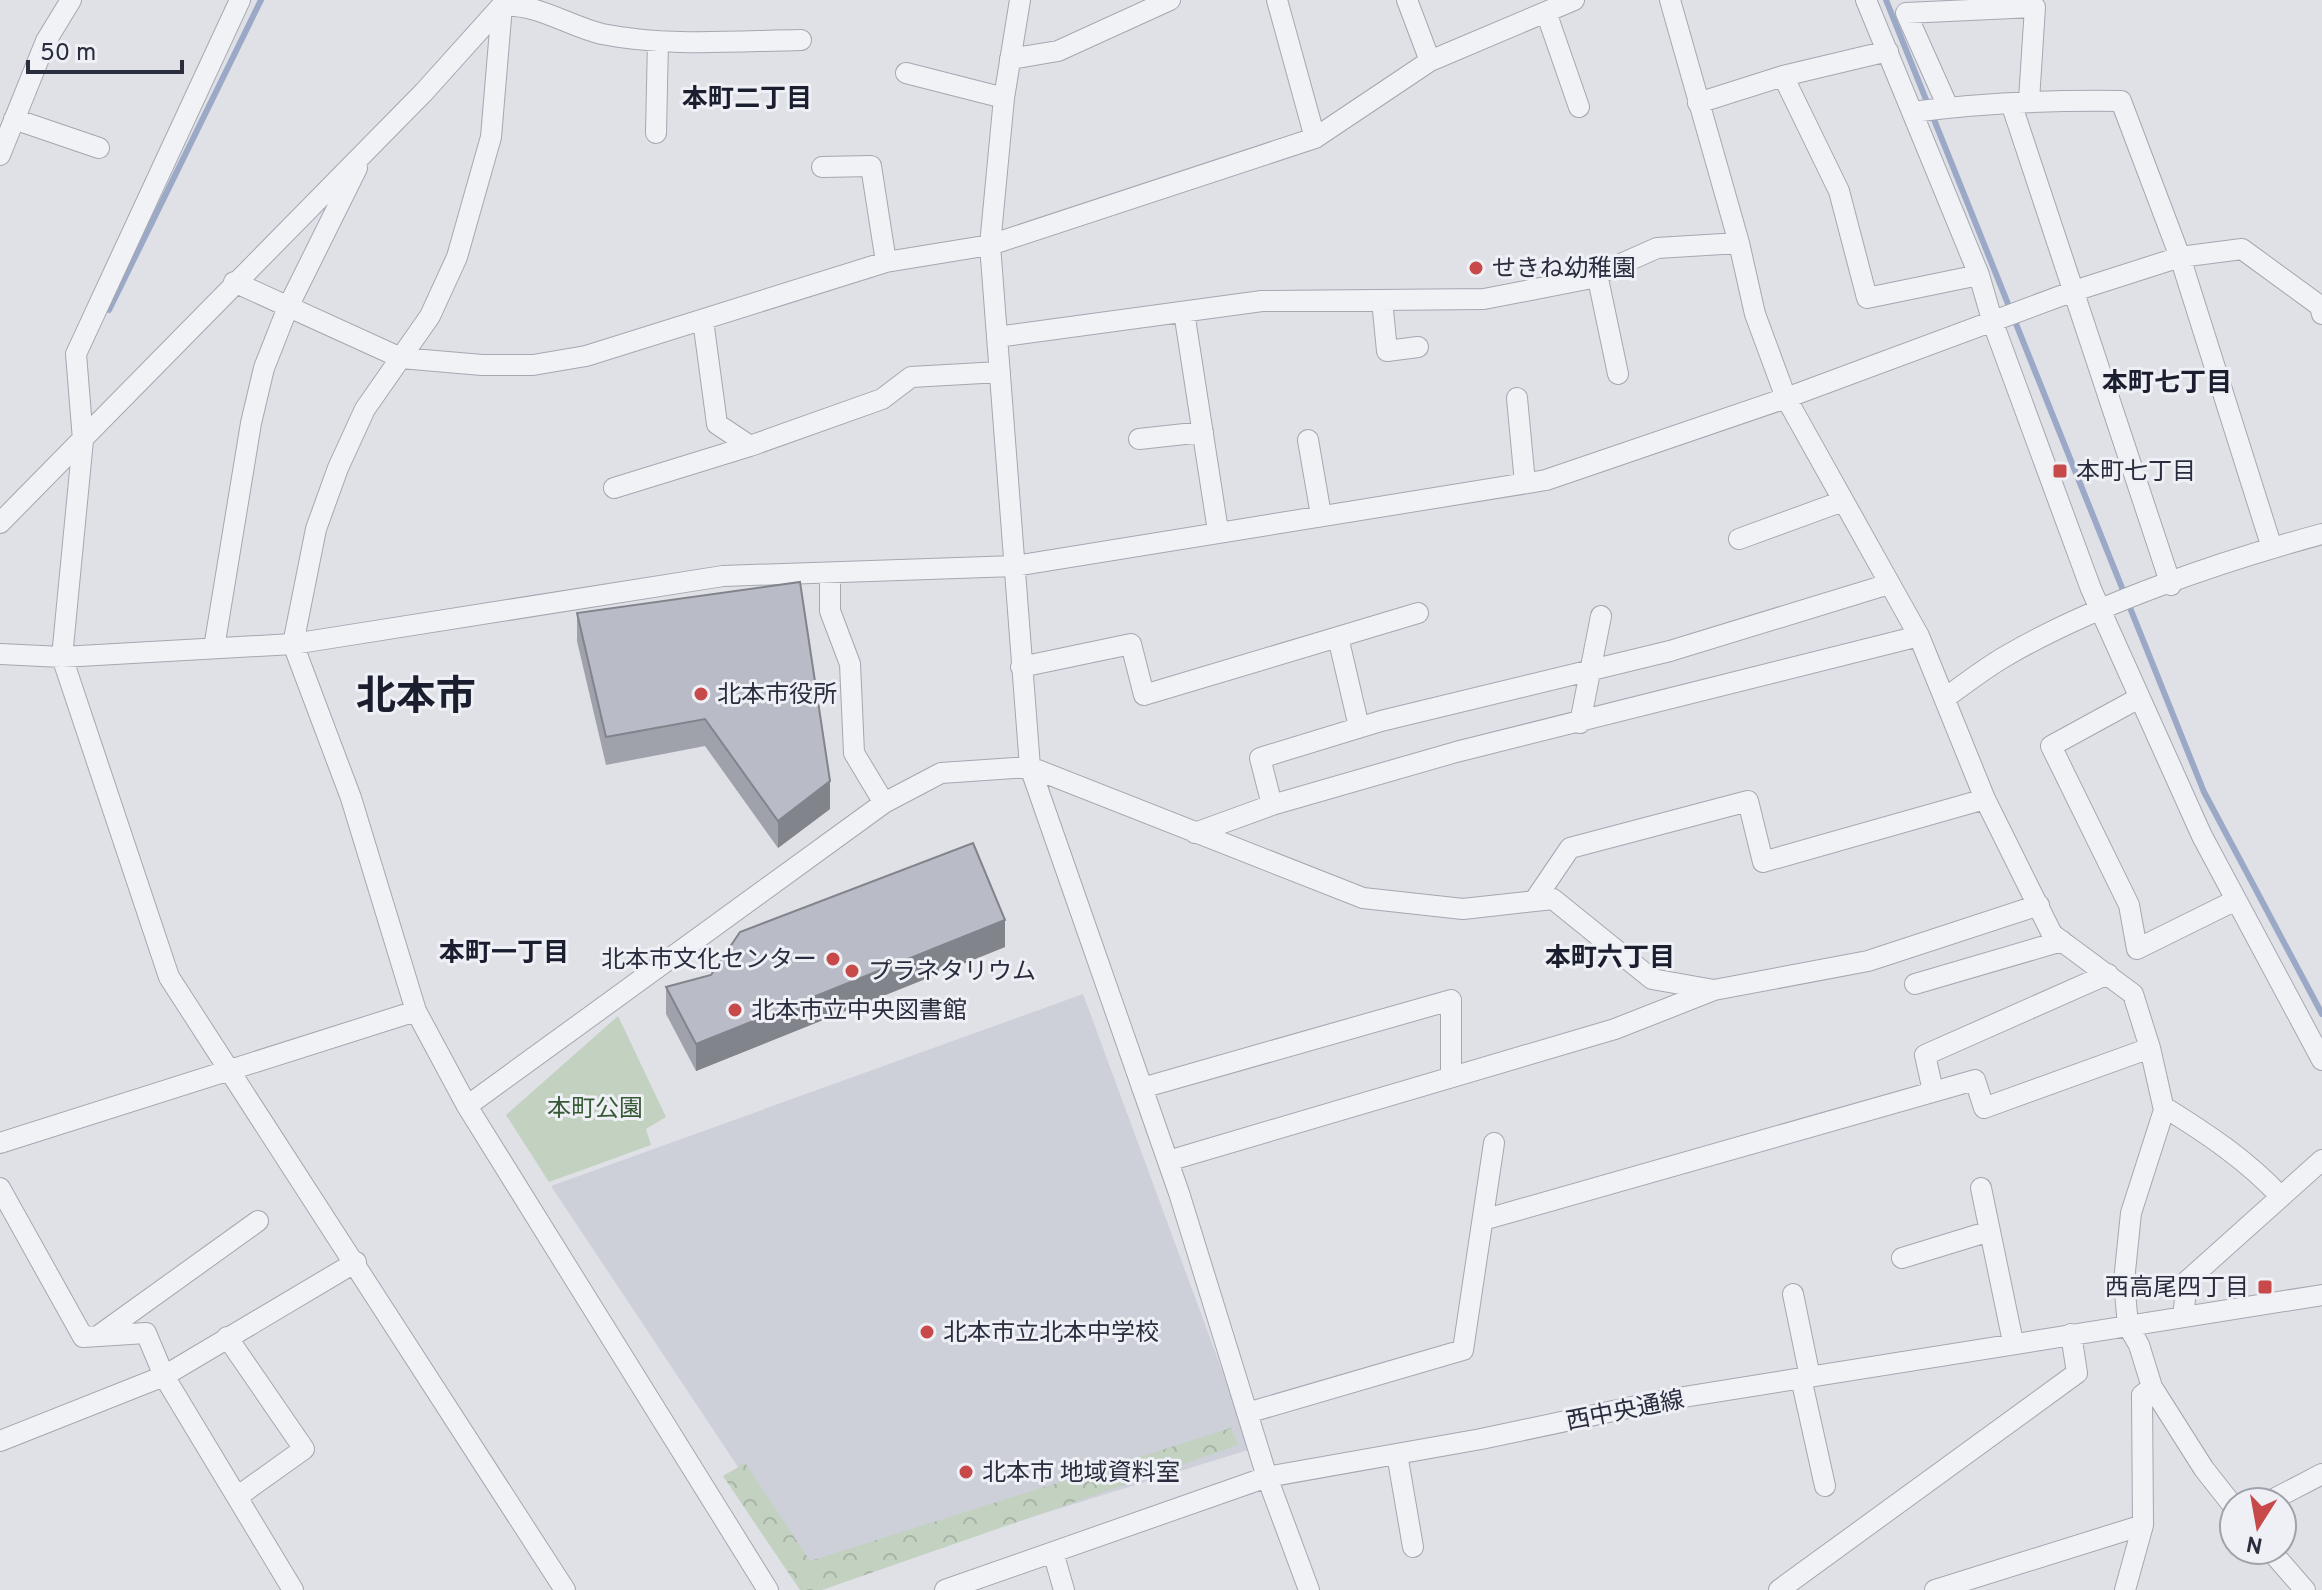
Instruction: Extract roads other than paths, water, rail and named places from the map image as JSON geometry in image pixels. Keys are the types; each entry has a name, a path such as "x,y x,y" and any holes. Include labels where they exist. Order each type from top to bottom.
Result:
{"street":[{"path":"0,155 46,41 71,0"},
{"path":"240,0 76,354 83,440 62,657 169,977 356,1262 565,1590"},
{"path":"1020,0 1004,98 990,245 1030,767 1168,1161 1267,1477 1309,1590"},
{"path":"1277,0 1315,138"},
{"path":"1407,0 1430,61"},
{"path":"234,282 401,358 482,365 533,365 586,356 886,262 990,245 1315,138 1430,61 1574,0"},
{"path":"1670,0 1739,243 1755,314 1786,398 1919,636 1985,799 2052,934 2133,994 2164,1107 2131,1213 2124,1281 2128,1326 2139,1345 2152,1387 2218,1487"},
{"path":"1866,0 1979,275 1993,323 2091,589 2202,836 2322,1060"},
{"path":"1010,59 1058,51 1158,2"},
{"path":"0,523 366,150 504,3"},
{"path":"504,3 600,33 658,41 801,40"},
{"path":"504,3 491,137 457,257 430,316 365,409 329,492 316,529 293,644 351,798 416,1011 467,1106 768,1590"},
{"path":"1948,107 1906,13 2035,7 2020,103 2074,291 2171,585"},
{"path":"1546,12 1579,107"},
{"path":"656,133 658,41"},
{"path":"1698,103 1783,76 1888,51"},
{"path":"906,73 1004,98"},
{"path":"1783,76 1839,191 1867,298 1979,275"},
{"path":"1912,112 2020,103 2121,101 2180,257 2272,548"},
{"path":"14,119 99,148"},
{"path":"214,648 251,423 264,368 288,307 366,150"},
{"path":"822,167 871,166 886,262"},
{"path":"997,337 1262,301 1484,299 1597,274 1657,248 1739,243"},
{"path":"0,654 62,657 293,644 723,576 1015,566 1546,480 1786,398 2074,291 2180,257 2242,249 2321,309"},
{"path":"1597,274 1618,374"},
{"path":"1382,300 1387,351 1418,347"},
{"path":"1184,312 1218,531"},
{"path":"703,320 717,424 750,446"},
{"path":"614,488 750,446 882,399 911,377 1000,372"},
{"path":"1517,398 1525,483"},
{"path":"1139,439 1203,432"},
{"path":"1308,440 1321,515"},
{"path":"1739,539 1843,501"},
{"path":"1945,698 2006,656 2102,609 2272,548 2322,534"},
{"path":"830,574 830,611 850,664 854,753 884,803"},
{"path":"1272,805 1260,758 1359,727 1670,651 1889,584"},
{"path":"1021,667 1131,644 1144,695 1418,613"},
{"path":"1580,723 1601,616"},
{"path":"1195,833 1272,805 1456,752 1919,636"},
{"path":"1338,637 1359,727"},
{"path":"2139,698 2051,746 2129,905 2137,949 2236,900"},
{"path":"467,1106 884,803 941,773 1030,767 1363,898 1463,909 1553,899 1652,979 1714,990"},
{"path":"1534,901 1570,848 1748,801 1763,862 1985,799"},
{"path":"1168,1161 1615,1029 1714,990 1868,961 2039,905"},
{"path":"1915,984 2062,941"},
{"path":"1933,1091 1925,1055 2108,974"},
{"path":"1142,1088 1451,1000 1451,1077"},
{"path":"0,1143 232,1072 416,1011"},
{"path":"1483,1220 1975,1080 1984,1108 2150,1048"},
{"path":"2164,1107 2213,1137 2261,1175 2281,1197"},
{"path":"1247,1413 1463,1350 1494,1143"},
{"path":"2183,1317 2187,1281 2322,1160"},
{"path":"0,1188 83,1337 146,1333 164,1376 293,1590"},
{"path":"1981,1188 2013,1342"},
{"path":"98,1336 258,1221"},
{"path":"1902,1258 1990,1231"},
{"path":"0,1441 164,1376 356,1262"},
{"path":"1793,1294 1825,1486"},
{"name":"西中央通線","path":"945,1590 1267,1477 1665,1400 2322,1295"},
{"path":"1779,1590 2077,1373 2071,1334"},
{"path":"227,1337 304,1449 237,1497"},
{"path":"2125,1590 2143,1525 2142,1395 2152,1387"},
{"path":"1397,1454 1413,1547"},
{"path":"2298,1486 2322,1474"},
{"path":"1935,1590 2143,1525"},
{"path":"1053,1552 1064,1590"},
{"path":"2284,1566 2305,1590"}],"waterway":[{"path":"109,310 261,0"},
{"path":"1886,0 2204,792 2322,1014"}],"place":[{"name":"せきね幼稚園","path":"1476,268"},
{"name":"本町七丁目","path":"2060,471"},
{"name":"北本市役所","path":"701,694"},
{"name":"北本市文化センター","path":"833,959"},
{"name":"プラネタリウム","path":"852,971"},
{"name":"北本市立中央図書館","path":"735,1010"},
{"name":"西高尾四丁目","path":"2265,1287"},
{"name":"北本市立北本中学校","path":"927,1332"},
{"name":"北本市 地域資料室","path":"966,1472"}],"district":[{"name":"本町二丁目","path":"747,98"},
{"name":"本町七丁目","path":"2167,382"},
{"name":"北本市","path":"416,695"},
{"name":"本町一丁目","path":"504,952"},
{"name":"本町六丁目","path":"1610,957"}],"park label":[{"name":"本町公園","path":"595,1108"}]}
